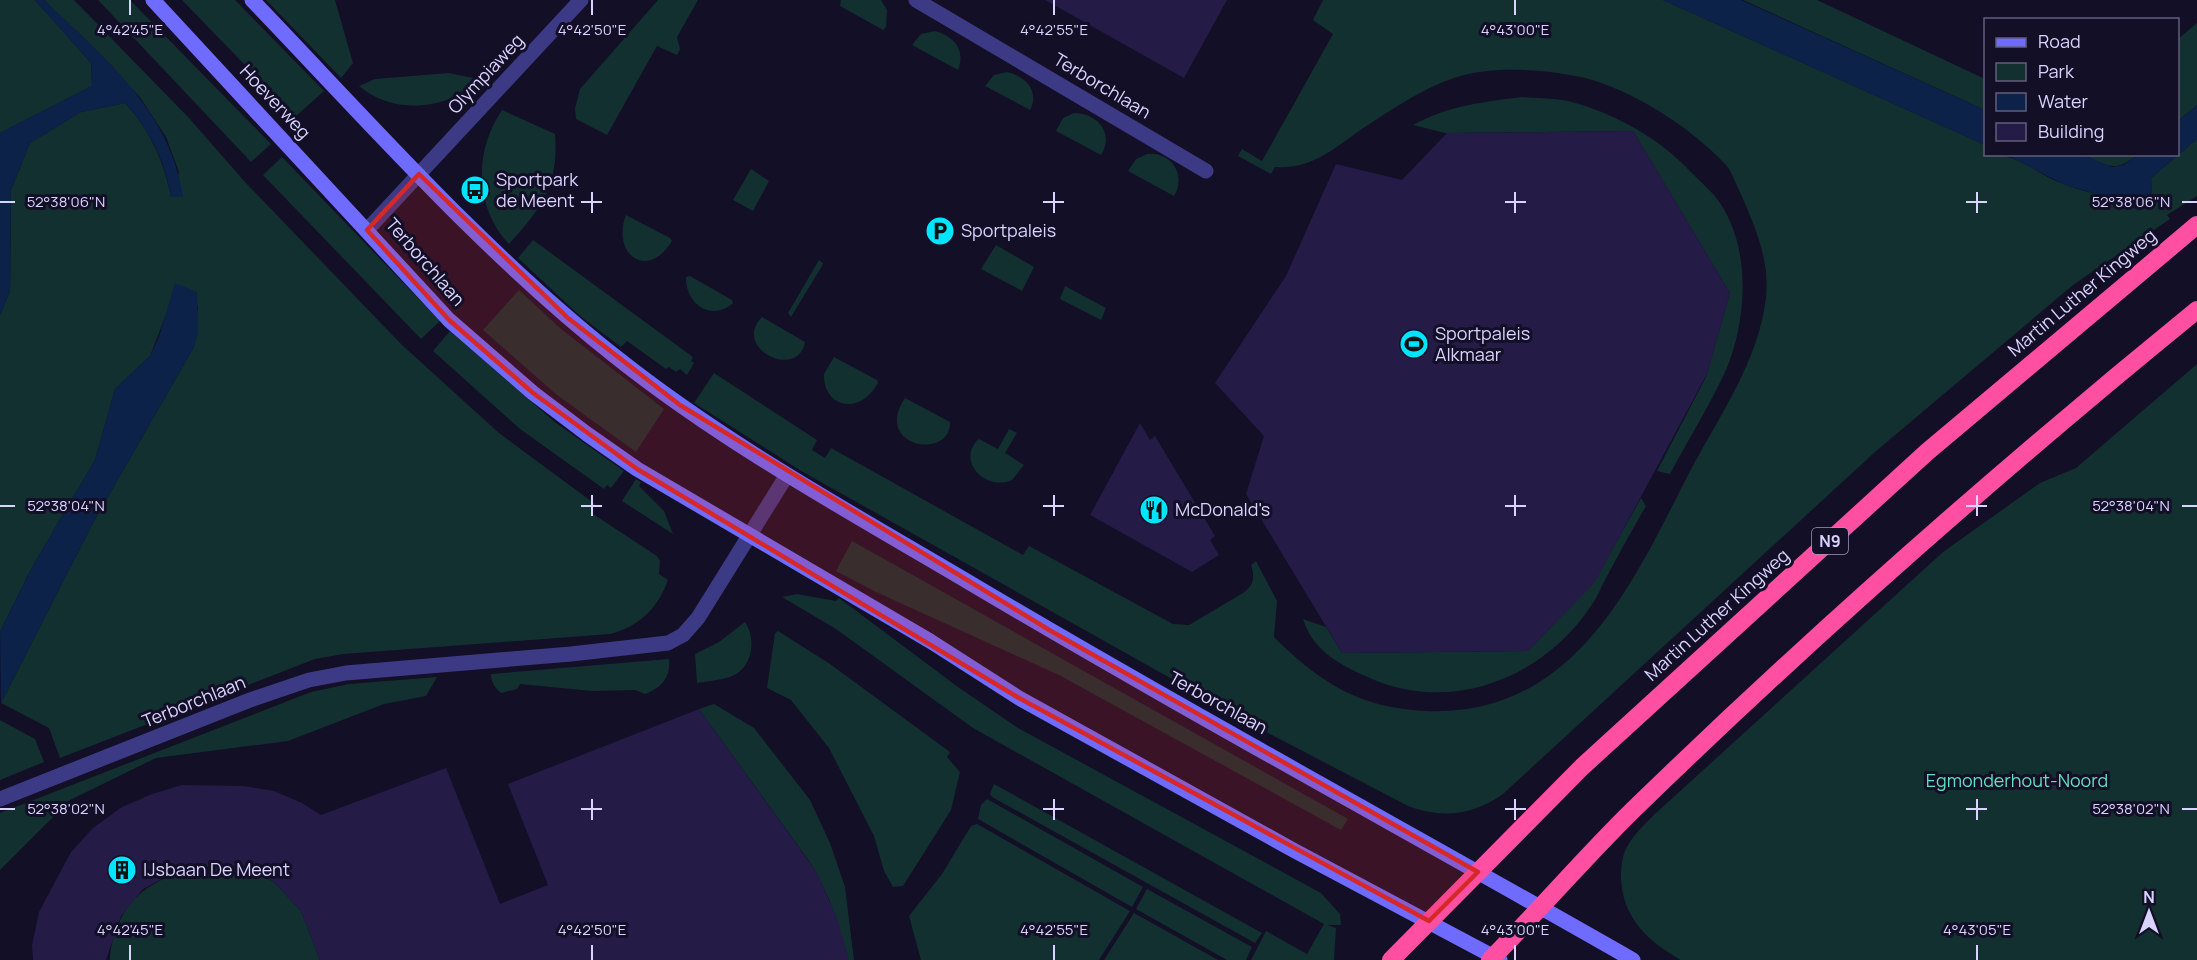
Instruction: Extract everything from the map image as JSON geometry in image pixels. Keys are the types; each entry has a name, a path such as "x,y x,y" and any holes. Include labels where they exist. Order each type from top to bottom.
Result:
{"highway":[{"name":"Martin Luther Kingweg","path":"1391,960 1582,767 1927,452 2197,225"},
{"path":"1495,959 1639,804 1942,525 2197,310"}],"main road":[{"name":"Hoeverweg","path":"153,0 367,230"},
{"path":"252,0 419,174"},
{"name":"Terborchlaan","path":"419,174 505,261 576,325 680,405 787,475 1051,631 1633,960"},
{"name":"Terborchlaan","path":"367,230 449,320 533,393 636,469 930,641 1019,698 1495,959"}],"street":[{"name":"Olympiaweg","path":"419,174 581,0"},
{"name":"Terborchlaan","path":"916,0 1206,171"},
{"name":"Terborchlaan","path":"367,230 419,174"},
{"name":"Terborchlaan","path":"0,799 250,700 309,680 346,673 571,654 668,643 683,635 698,618 787,475"}],"highlighted area":[{"path":"419,174 568,318 680,405 1051,631 1478,872 1429,921 1019,698 637,469 533,393 449,320 367,230"}],"green space":[{"path":"0,0 35,0 91,63 92,86 0,133"},
{"path":"44,0 74,0 189,118 245,182 401,344 499,433 595,504 590,512 657,556 660,561 659,574 668,580 659,599 639,621 610,634 343,654 315,659 60,758 49,728 1,703 94,521 194,347 198,306 171,302 150,356 115,389 95,460 31,569 0,632 0,315 10,291 11,190 30,143 81,112 125,103 142,124 155,147 171,197 179,172 166,137 140,97"},
{"path":"98,0 130,0 271,144 251,162"},
{"path":"182,0 235,0 324,91 295,117"},
{"path":"266,0 335,0 353,63 341,78"},
{"path":"658,0 698,0 677,37 680,49 677,55 657,46 607,135 576,119 575,109 580,89"},
{"path":"841,0 881,0 887,10 886,27 883,30 840,6"},
{"path":"1323,0 1663,0 1984,145 1984,156 2002,156 2019,161 2055,180 2087,192 2119,197 2152,198 2151,178 2197,139 2197,196 2167,215 2170,219 2073,285 1875,452 1503,794 1481,807 1457,813 1433,813 1408,806 1270,734 803,472 694,403 714,373 817,440 812,450 825,458 831,448 1023,555 1029,546 1173,624 1189,625 1247,590 1253,577 1251,565 1256,561 1277,601 1274,637 1325,680 1381,705 1426,711 1477,707 1521,692 1558,668 1591,637 1619,600 1644,560 1735,389 1746,367 1762,321 1767,283 1760,242 1732,174 1697,138 1661,112 1623,92 1585,78 1554,72 1485,71 1454,78 1406,100 1322,156 1300,165 1275,167 1271,174 1238,156 1242,149 1262,161 1333,34 1313,20"},
{"path":"1743,0 1817,0 1984,79 1984,110"},
{"path":"2197,23 2197,105 2179,120 2179,38"},
{"path":"935,31 948,36 957,45 960,56 958,70 912,45 921,34"},
{"path":"1007,72 1020,77 1029,86 1033,97 1030,110 985,86 994,75"},
{"path":"449,73 473,78 473,84 447,100 432,104 401,105 372,95 359,86 375,79"},
{"path":"1522,97 1558,99 1579,104 1611,116 1642,132 1670,152 1714,195 1735,234 1742,280 1739,327 1720,383 1670,474 1657,471 1706,377 1730,293 1633,131 1445,133 1413,125 1452,109"},
{"path":"502,110 555,134 556,152 551,181 546,194 531,219 509,244 489,213 482,178 486,143"},
{"path":"1074,113 1090,116 1105,132 1105,147 1101,155 1056,131 1063,118"},
{"path":"1147,154 1163,156 1174,166 1179,180 1174,196 1128,171 1136,159"},
{"path":"2086,156 2136,156 2117,166"},
{"path":"282,157 440,321 421,339 263,175"},
{"path":"751,169 769,181 753,211 733,200"},
{"path":"626,215 672,241 662,253 652,260 643,261 634,258 627,251 623,241"},
{"path":"533,240 693,357 691,361 694,363 687,375 680,369 676,372 669,367 666,369 627,341 621,347 580,316 518,258"},
{"path":"996,245 1034,267 1022,291 981,269"},
{"path":"819,260 823,263 822,266 791,317 788,313"},
{"path":"690,276 732,300 733,303 717,311 701,307 690,295 687,287 686,277"},
{"path":"1065,286 1106,308 1101,320 1060,299"},
{"path":"519,290 561,329 664,409 636,452 557,395 483,330"},
{"path":"762,317 805,342 800,353 791,359 780,359 769,356 760,349 755,339 755,329"},
{"path":"450,331 556,423 624,471 611,488 607,485 604,489 520,429 433,351"},
{"path":"834,357 877,380 878,383 862,400 853,404 844,404 829,394 825,386 824,374"},
{"name":"Egmonderhout-Noord","path":"2197,364 2197,960 1681,960 1647,936 1631,916 1622,891 1621,877 1622,861 1626,849 1645,824 1943,552 2040,483 2076,468"},
{"path":"905,398 950,422 947,434 939,442 916,443 905,437 898,428 898,415"},
{"path":"1009,429 1017,433 1005,453 1024,465 1012,480 1002,483 992,482 977,472 972,464 970,456 972,447 979,439 998,449"},
{"path":"636,479 641,482 639,486 664,511 673,534 622,501"},
{"path":"1641,498 1646,506 1591,606 1571,631 1548,652 1522,670 1494,682 1464,690 1434,692 1403,689 1372,679 1350,669 1321,649 1308,631 1303,619 1326,627 1342,653 1528,651 1594,582"},
{"path":"852,541 1348,819 1341,830 1059,675 876,592 836,571"},
{"path":"797,594 836,601 839,598 958,687 1018,728 1321,893 1340,914 1341,925 1327,925 1336,928 1334,960 1251,960 1266,931 1307,954 1324,924 973,728 836,629 782,597"},
{"path":"745,622 751,636 751,652 744,667 730,677 697,683 695,654 719,642"},
{"path":"778,631 830,664 950,752 947,757 960,772 951,810 903,886 893,887 884,871 874,836 829,748 791,700 767,688 775,633"},
{"path":"669,659 667,676 664,681 656,689 645,694 635,690 592,691 520,684 517,689 501,693 491,677 491,674"},
{"path":"437,677 426,696 384,704 288,741 156,758 70,800 0,870 0,813 311,692 349,684"},
{"path":"714,704 754,728 810,800 830,843 845,887 854,960 848,960 829,899 812,865 699,709"},
{"path":"0,720 35,739 44,762 0,780"},
{"path":"994,784 1262,933 1255,943 992,797 990,794"},
{"path":"987,799 1143,887 1132,907 978,819 981,805"},
{"path":"977,824 1130,911 1099,960 921,960 909,916 942,874 971,826"},
{"path":"207,864 243,867 275,883 301,911 320,960 110,960 112,944 123,914 141,893 165,878"},
{"path":"1147,889 1252,947 1246,960 1227,960 1136,909"},
{"path":"1134,913 1218,960 1104,960"}],"water":[{"path":"35,0 44,0 111,64 131,87 165,138 176,166 183,197 171,197 165,171 155,147 142,124 125,103 81,112 30,143 11,190 10,291 0,315 0,133 92,86 91,63"},
{"path":"1663,0 1741,0 1984,110 1984,145"},
{"path":"2197,105 2197,139 2179,154 2179,120"},
{"path":"2009,156 2086,156 2112,167 2124,165 2136,156 2177,156 2151,178 2152,198 2139,211 2111,198 2065,185"},
{"path":"175,283 197,292 198,333 194,347 94,521 1,703 0,632 31,569 95,460 115,389 150,356 159,337"}],"building":[{"path":"1045,0 1227,0 1184,78"},
{"path":"1633,131 1730,293 1707,374 1595,582 1528,651 1342,653 1246,494 1264,436 1215,383 1286,276 1336,164 1402,180 1447,133"},
{"path":"1140,423 1150,440 1155,436 1215,536 1210,540 1219,555 1192,572 1090,515"},
{"path":"699,709 816,871 837,918 849,960 320,960 301,911 275,883 243,867 207,864 173,873 143,889 121,916 106,960 33,960 32,945 39,912 71,852 93,828 122,807 152,794 182,785 243,786 274,791 302,803 321,815 446,768 500,904 548,885 508,784"}],"place":[{"name":"Sportpark de Meent","path":"475,190"},
{"name":"Sportpaleis","path":"940,231"},
{"name":"Sportpaleis Alkmaar","path":"1414,344"},
{"name":"McDonald's","path":"1154,510"},
{"name":"IJsbaan De Meent","path":"122,870"}]}
